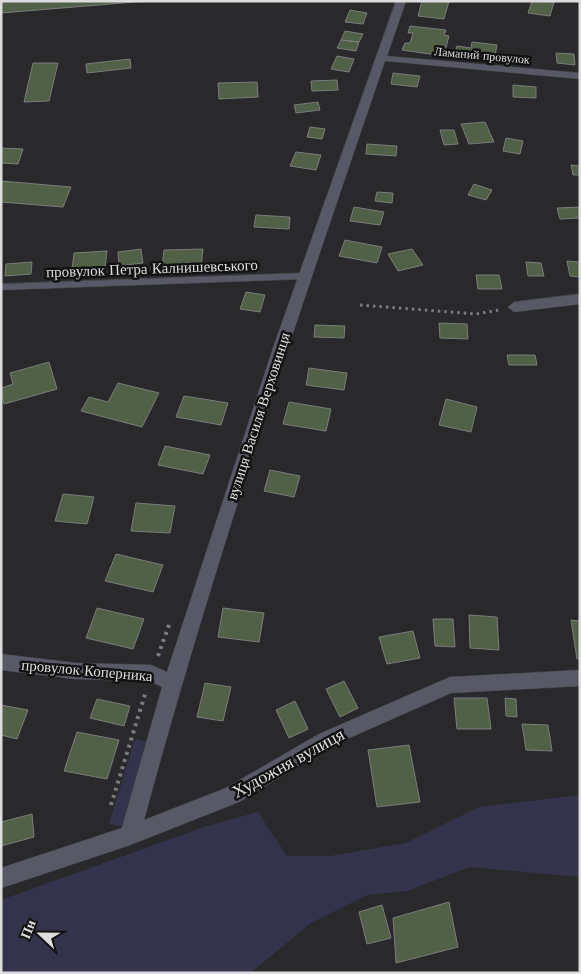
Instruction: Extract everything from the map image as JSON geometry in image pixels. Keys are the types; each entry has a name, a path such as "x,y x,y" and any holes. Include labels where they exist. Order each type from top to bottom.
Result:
{"street":[{"name":"вулиця Василя Верховинця","path":"130,835 172,683 304,276 401,1"},
{"name":"Ламаний провулок","path":"382,58 580,76"},
{"path":"514,306 580,299"},
{"name":"провулок Коперника","path":"1,662 76,671 152,673 172,683"},
{"name":"Художня вулиця","path":"1,878 130,835 232,795 325,740 450,685 580,678"}],"lane":[{"name":"провулок Петра Калнишевського","path":"1,287 304,276"}],"path":[{"path":"360,304 476,314 514,306"},
{"path":"111,805 152,673"}],"shaded area":[{"path":"135,739 150,742 126,827 109,824"},
{"path":"580,795 580,877 470,867 407,891 367,895 311,923 250,973 1,973 1,900 204,827 258,812 287,856 330,856 406,843 479,807"}],"building":[{"path":"1,1 147,1 1,13"},
{"path":"422,1 449,1 444,19 418,16"},
{"path":"532,1 554,2 550,16 528,13"},
{"path":"350,10 367,13 363,24 345,22"},
{"path":"410,26 446,30 444,35 449,36 445,51 439,50 437,55 402,50 405,43 410,43 413,33 408,33"},
{"path":"345,31 363,34 359,42 341,40"},
{"path":"341,40 359,42 356,51 337,48"},
{"path":"472,42 497,45 494,61 454,56 457,46 471,48"},
{"path":"556,53 574,54 575,65 557,63"},
{"path":"337,56 354,59 349,72 331,69"},
{"path":"130,59 131,68 87,73 86,64"},
{"path":"33,63 58,63 49,101 24,102"},
{"path":"393,73 420,76 417,87 391,84"},
{"path":"337,80 338,90 312,91 311,81"},
{"path":"257,82 258,97 219,99 218,83"},
{"path":"513,85 536,87 536,98 513,97"},
{"path":"318,102 320,110 296,113 294,105"},
{"path":"485,122 494,142 469,144 461,124"},
{"path":"310,127 325,129 322,139 307,137"},
{"path":"440,130 454,130 458,144 444,145"},
{"path":"506,138 523,141 520,154 503,151"},
{"path":"367,144 397,146 396,156 366,154"},
{"path":"1,148 23,149 18,164 1,163"},
{"path":"296,152 321,155 316,170 290,166"},
{"path":"571,165 580,166 580,175 573,175"},
{"path":"1,181 71,187 63,207 1,202"},
{"path":"474,184 492,190 486,200 468,195"},
{"path":"377,192 393,193 392,203 375,201"},
{"path":"354,207 384,212 380,225 350,221"},
{"path":"580,207 580,218 560,219 557,208"},
{"path":"256,215 290,217 289,229 254,227"},
{"path":"345,240 382,247 377,263 339,256"},
{"path":"141,249 143,263 119,266 118,252"},
{"path":"203,249 201,267 162,267 164,250"},
{"path":"412,249 423,265 398,271 388,254"},
{"path":"107,251 105,267 72,269 74,253"},
{"path":"567,261 580,262 580,277 570,276"},
{"path":"32,262 31,274 5,276 6,264"},
{"path":"526,262 541,263 544,276 528,276"},
{"path":"476,275 499,275 502,289 478,289"},
{"path":"246,292 265,295 260,312 240,309"},
{"path":"439,323 467,324 468,339 440,338"},
{"path":"315,325 345,326 344,338 314,337"},
{"path":"507,355 535,355 537,365 509,365"},
{"path":"49,362 57,389 4,404 1,388 13,384 10,373"},
{"path":"309,368 347,373 344,390 306,385"},
{"path":"118,383 159,393 142,427 81,411 89,397 108,402"},
{"path":"184,396 228,403 221,425 176,417"},
{"path":"446,399 477,407 471,432 439,425"},
{"path":"289,402 331,409 326,431 283,424"},
{"path":"165,446 210,455 203,474 158,465"},
{"path":"270,470 300,476 294,497 264,491"},
{"path":"63,494 94,497 87,524 55,521"},
{"path":"136,503 175,506 170,533 131,531"},
{"path":"116,554 163,565 153,592 105,581"},
{"path":"97,608 144,619 133,649 86,638"},
{"path":"223,608 264,613 259,642 218,637"},
{"path":"469,615 497,617 499,650 470,648"},
{"path":"433,619 453,619 455,647 435,646"},
{"path":"571,620 580,621 580,659 577,659"},
{"path":"413,631 420,658 387,664 379,637"},
{"path":"344,681 358,708 340,717 326,689"},
{"path":"205,683 231,687 223,721 197,717"},
{"path":"454,698 487,698 491,729 457,729"},
{"path":"505,698 516,699 517,717 506,716"},
{"path":"97,699 130,706 124,726 90,718"},
{"path":"295,701 308,729 289,738 276,710"},
{"path":"1,705 28,710 17,739 1,735"},
{"path":"522,724 548,725 552,751 526,750"},
{"path":"77,732 119,740 107,779 64,771"},
{"path":"409,745 420,802 377,807 368,750"},
{"path":"32,814 34,837 1,846 1,822"},
{"path":"449,902 458,947 396,963 393,918"},
{"path":"382,905 391,938 367,944 359,912"}]}
